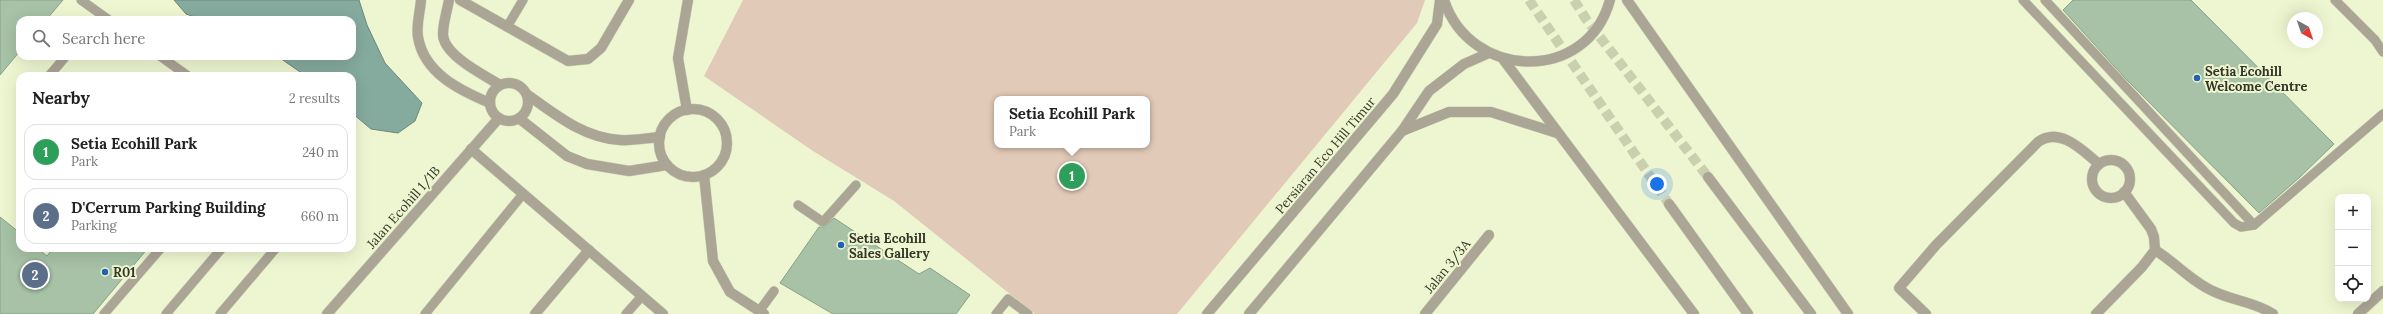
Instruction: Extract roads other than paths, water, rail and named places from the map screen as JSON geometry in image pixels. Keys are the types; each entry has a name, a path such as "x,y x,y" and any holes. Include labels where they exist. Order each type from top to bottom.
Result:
{"street":[{"path":"421,0 418,36 423,56 436,72 466,93 490,103"},
{"path":"449,0 443,35 446,44 453,54 500,85"},
{"path":"460,0 568,61 588,59 601,48 629,0"},
{"path":"687,110 678,58 688,0"},
{"name":"Persiaran Eco Hill Timur","path":"1207,314 1393,94 1437,24 1440,0"},
{"path":"1444,0 1449,14 1462,34 1481,49 1503,59 1526,62 1549,60 1571,51 1589,36 1606,12 1610,0"},
{"path":"1627,0 1848,314"},
{"path":"1249,314 1402,131 1429,91 1464,64 1489,53"},
{"path":"1503,59 1694,314"},
{"path":"528,95 528,108 520,119 507,121 499,118 492,109 490,103 492,94 500,85 506,83 519,85 528,95 567,122 599,137 621,141 660,137"},
{"path":"687,110 697,110 711,115 722,125 726,135 725,154 717,167 704,175 684,176 667,166 662,157 660,137 669,119 687,110"},
{"path":"1402,131 1449,112 1491,112 1557,133"},
{"name":"Jalan Ecohill 1/1B","path":"327,314 499,118"},
{"path":"520,119 567,156 587,164 629,171 667,166"},
{"path":"1926,314 1899,288 1936,245 2038,142 2052,137 2062,137 2100,164"},
{"path":"471,149 663,314"},
{"path":"2112,160 2124,165 2130,177 2129,183 2124,192 2110,198 2098,193 2094,188 2093,175 2100,164 2112,160"},
{"path":"704,175 713,261 730,292 762,312"},
{"path":"1708,177 1811,314"},
{"path":"2096,314 2142,267 2155,250 2154,237 2151,229 2124,192"},
{"path":"1669,204 1748,314"},
{"name":"Jalan 3/3A","path":"1425,314 1489,235"},
{"path":"536,314 588,250"},
{"path":"2155,250 2169,258 2204,287 2216,293 2256,305 2273,314"},
{"path":"2358,314 2383,291"}],"lane":[{"path":"81,0 100,16"},
{"path":"507,27 523,0"},
{"path":"2023,0 2234,223 2241,227 2254,225 2383,114"},
{"path":"2045,0 2254,225"},
{"path":"2335,0 2375,40 2383,52"},
{"path":"52,72 63,60"},
{"path":"164,60 175,72"},
{"path":"798,205 823,222 856,185"},
{"path":"425,314 523,194"},
{"path":"104,314 158,252"},
{"path":"166,314 219,252"},
{"path":"220,314 273,252"},
{"path":"762,312 774,291"},
{"path":"626,314 642,296"},
{"path":"996,314 1008,299 1028,314"}],"water":[{"path":"174,0 359,0 367,25 385,63 422,103 415,121 398,133 371,129 356,116 356,72 300,72 283,60 356,60 356,16 192,16 186,14"}],"tunnel":[{"path":"1529,0 1669,204"},
{"path":"1574,0 1586,19 1708,177"}],"place":[{"name":"Setia Ecohill Welcome Centre","path":"2197,78"},
{"name":"Setia Ecohill Park","path":"1072,176"},
{"name":"Setia Ecohill Sales Gallery","path":"841,245"},
{"name":"R01","path":"105,272"},
{"name":"D'Cerrum Parking Building","path":"35,275"}]}
